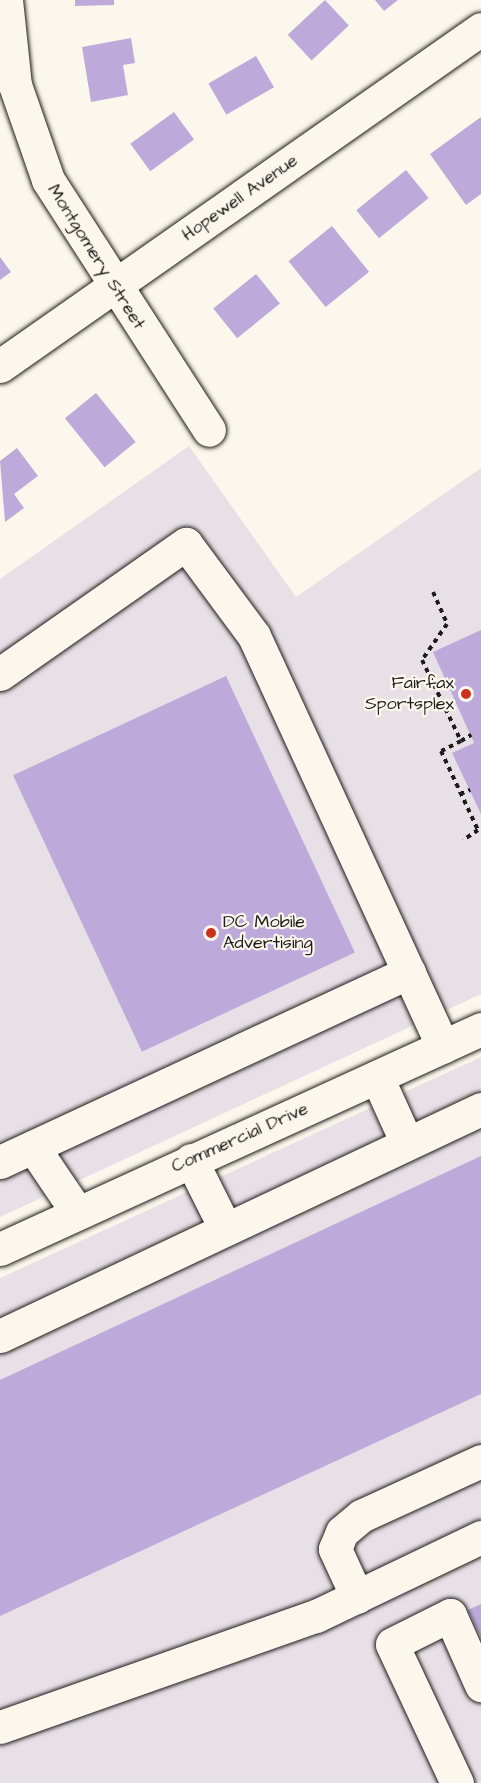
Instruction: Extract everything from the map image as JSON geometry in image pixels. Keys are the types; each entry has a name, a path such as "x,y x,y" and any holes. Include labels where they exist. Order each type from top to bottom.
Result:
{"street":[{"name":"Montgomery Street","path":"6,0 13,73 28,131 70,221 209,430"},
{"name":"Hopewell Avenue","path":"0,366 481,29"},
{"path":"0,674 186,544 254,636 443,1047"},
{"path":"0,1162 409,972"},
{"name":"Commercial Drive","path":"0,1249 481,1029"},
{"path":"377,1077 407,1143"},
{"path":"0,1336 481,1109"},
{"path":"44,1143 77,1212"},
{"path":"191,1160 225,1228"},
{"path":"357,1597 335,1549 342,1532 361,1516 481,1461"},
{"path":"0,1727 357,1597 481,1537"},
{"path":"457,1783 392,1644 450,1615 481,1684"}],"path":[{"path":"433,592 447,624 422,660 461,741"},
{"path":"464,840 478,830 441,751 471,735"},
{"path":"460,794 470,790"}],"shaded area":[{"path":"189,446 296,597 481,468 481,994 0,1217 0,579"},
{"path":"481,1057 481,1783 0,1783 0,1278"}],"building":[{"path":"75,0 114,0 114,5 75,6"},
{"path":"325,0 349,26 312,60 288,35"},
{"path":"375,0 398,0 384,11"},
{"path":"131,38 135,63 123,65 128,95 91,102 82,47"},
{"path":"256,56 274,87 226,115 208,84"},
{"path":"174,112 194,140 150,171 130,144"},
{"path":"481,117 481,194 466,205 430,154"},
{"path":"406,170 429,198 379,238 356,210"},
{"path":"332,226 369,272 326,307 288,261"},
{"path":"0,257 11,272 0,280"},
{"path":"256,274 280,304 237,338 213,309"},
{"path":"96,393 136,442 105,467 65,418"},
{"path":"17,448 38,476 14,494 24,508 5,522 0,461"},
{"name":"Fairfax Sportsplex","path":"481,630 481,814 452,753 474,743 433,652"},
{"path":"226,676 355,952 142,1052 13,775"},
{"path":"481,1156 481,1394 0,1616 0,1380"},
{"path":"481,1604 481,1637 468,1610"}],"place":[{"name":"Fairfax Sportsplex","path":"466,694"},
{"name":"DC Mobile Advertising","path":"211,933"}]}
